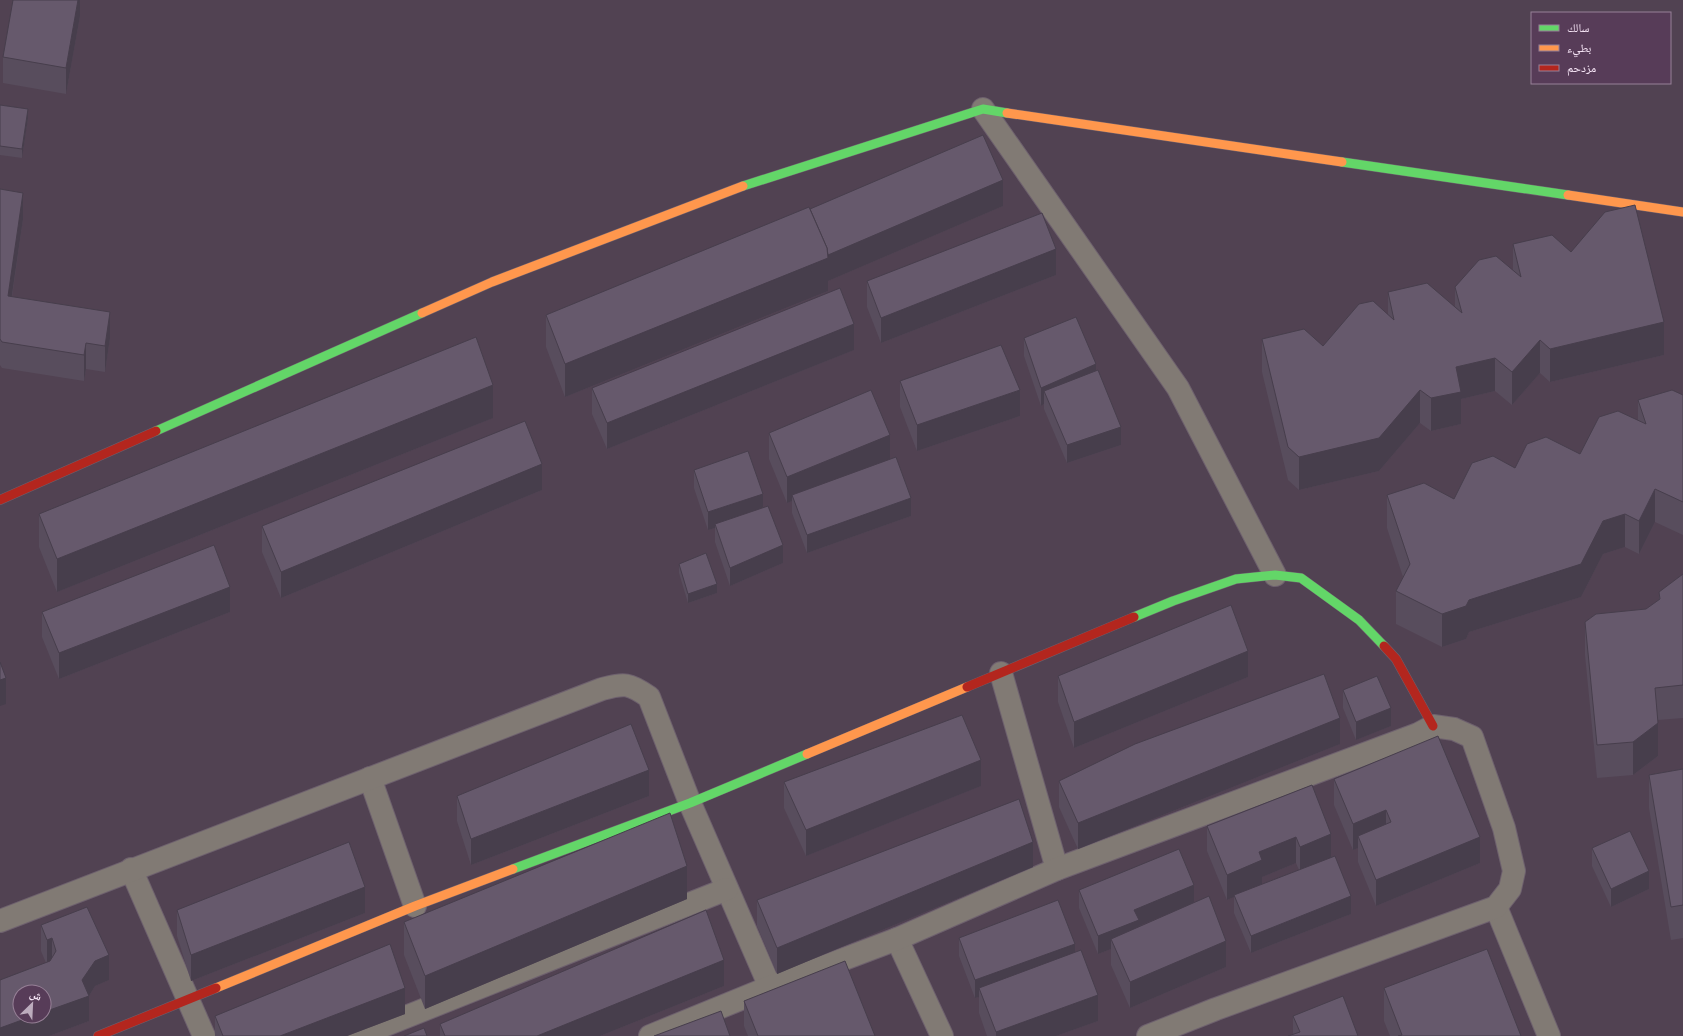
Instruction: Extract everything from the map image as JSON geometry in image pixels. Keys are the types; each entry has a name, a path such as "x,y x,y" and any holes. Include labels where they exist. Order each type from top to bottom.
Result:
{"street":[{"path":"983,109 1178,388 1276,574"},
{"path":"0,500 492,282 754,182 983,109 1683,212"},
{"path":"98,1036 415,906 690,802 1173,601 1236,579 1276,574 1301,578 1359,620 1396,659 1433,726"},
{"path":"1001,673 1057,870"},
{"path":"0,921 131,869 602,689 618,685 634,686 648,697 690,802 770,987"},
{"path":"650,1036 770,987 898,939 1057,870 1411,737 1433,726 1454,729 1472,737 1479,753 1504,828 1514,871 1510,889 1496,907 1216,1009 1148,1036"},
{"path":"370,778 415,906"},
{"path":"131,869 204,1036"},
{"path":"358,1036 727,889"},
{"path":"1496,907 1549,1036"},
{"path":"898,939 942,1036"}],"building":[{"path":"13,0 78,0 66,68 3,57"},
{"path":"0,105 28,109 22,149 0,146"},
{"path":"983,135 1003,180 828,255 827,248 810,209"},
{"path":"0,189 23,193 8,296 110,312 105,346 86,343 84,355 2,342 0,339"},
{"path":"1635,205 1664,322 1550,349 1540,340 1512,372 1495,358 1456,367 1461,392 1431,398 1420,390 1379,438 1299,457 1288,447 1262,339 1304,329 1323,346 1359,304 1373,301 1394,320 1388,292 1427,283 1462,313 1455,287 1479,260 1496,256 1521,277 1513,244 1552,235 1571,252 1605,212"},
{"path":"809,207 827,248 828,258 565,364 546,315"},
{"path":"1042,213 1056,249 881,318 867,281"},
{"path":"840,288 854,324 607,423 592,388"},
{"path":"1076,317 1096,364 1041,388 1024,338"},
{"path":"476,337 493,385 57,559 39,514"},
{"path":"1001,345 1020,390 917,425 900,381"},
{"path":"1098,370 1121,427 1067,445 1044,391"},
{"path":"871,390 890,435 787,477 769,433"},
{"path":"1672,390 1683,395 1683,502 1655,489 1639,521 1625,514 1603,521 1581,564 1469,600 1466,606 1442,614 1396,591 1410,564 1387,495 1424,483 1454,499 1472,463 1493,456 1515,468 1527,444 1546,437 1580,454 1599,417 1618,411 1646,424 1638,400"},
{"path":"525,421 542,464 281,572 262,526"},
{"path":"748,451 763,494 708,512 694,470"},
{"path":"896,457 911,498 807,535 792,495"},
{"path":"768,506 783,545 730,568 715,524"},
{"path":"214,545 230,587 59,653 42,612"},
{"path":"706,553 717,584 688,594 679,564"},
{"path":"1683,574 1683,685 1655,688 1658,723 1633,742 1597,745 1585,622 1596,614 1646,609 1660,599 1659,592"},
{"path":"1231,605 1248,651 1074,722 1058,676"},
{"path":"0,662 6,678 0,680"},
{"path":"1324,674 1340,718 1078,823 1059,781 1135,744"},
{"path":"1377,676 1391,708 1356,722 1343,690"},
{"path":"962,715 981,760 806,830 784,782"},
{"path":"631,724 649,770 471,839 457,796"},
{"path":"1438,736 1480,837 1376,880 1358,836 1391,822 1386,810 1353,824 1334,779"},
{"path":"1683,769 1683,905 1671,907 1649,775"},
{"path":"1312,785 1331,834 1300,847 1296,837 1259,852 1262,860 1227,875 1207,826"},
{"path":"1019,799 1033,842 777,948 757,900"},
{"path":"670,813 687,866 425,976 404,922"},
{"path":"1630,831 1649,871 1611,889 1592,848"},
{"path":"349,842 365,887 191,955 177,910"},
{"path":"1179,849 1194,885 1134,910 1139,920 1098,936 1079,890"},
{"path":"1335,856 1351,896 1251,936 1234,895"},
{"path":"1209,896 1226,941 1130,982 1111,939"},
{"path":"1058,900 1075,944 975,980 959,938"},
{"path":"87,907 109,955 95,961 82,980 89,996 52,1009 52,984 12,984 12,1024 0,1028 0,980 50,961 56,951 52,938 47,940 41,925"},
{"path":"706,910 724,960 537,1036 445,1036 440,1024"},
{"path":"390,944 405,988 280,1036 223,1036 215,1016"},
{"path":"1487,949 1521,1036 1398,1036 1402,1035 1384,988"},
{"path":"1081,950 1098,995 996,1032 979,988"},
{"path":"845,961 875,1036 758,1036 744,1001"},
{"path":"1343,996 1358,1036 1288,1036 1300,1032 1293,1016"},
{"path":"721,1011 730,1036 654,1036"},
{"path":"424,1028 427,1036 404,1036"}],"traffic: fast":[{"path":"743,186 983,109 1007,113"},
{"path":"1342,162 1568,195"},
{"path":"156,431 422,313"},
{"path":"1134,617 1173,601 1236,579 1275,575 1301,578 1359,620 1384,646"},
{"path":"513,869 690,803 807,754"}],"traffic: slow":[{"path":"1007,113 1342,162"},
{"path":"422,313 492,282 743,186"},
{"path":"1568,195 1683,212"},
{"path":"807,754 967,687"},
{"path":"216,988 415,906 513,869"}],"traffic: jam":[{"path":"0,500 156,431"},
{"path":"967,687 1134,617"},
{"path":"1384,646 1396,659 1433,726"},
{"path":"98,1036 216,988"}]}
